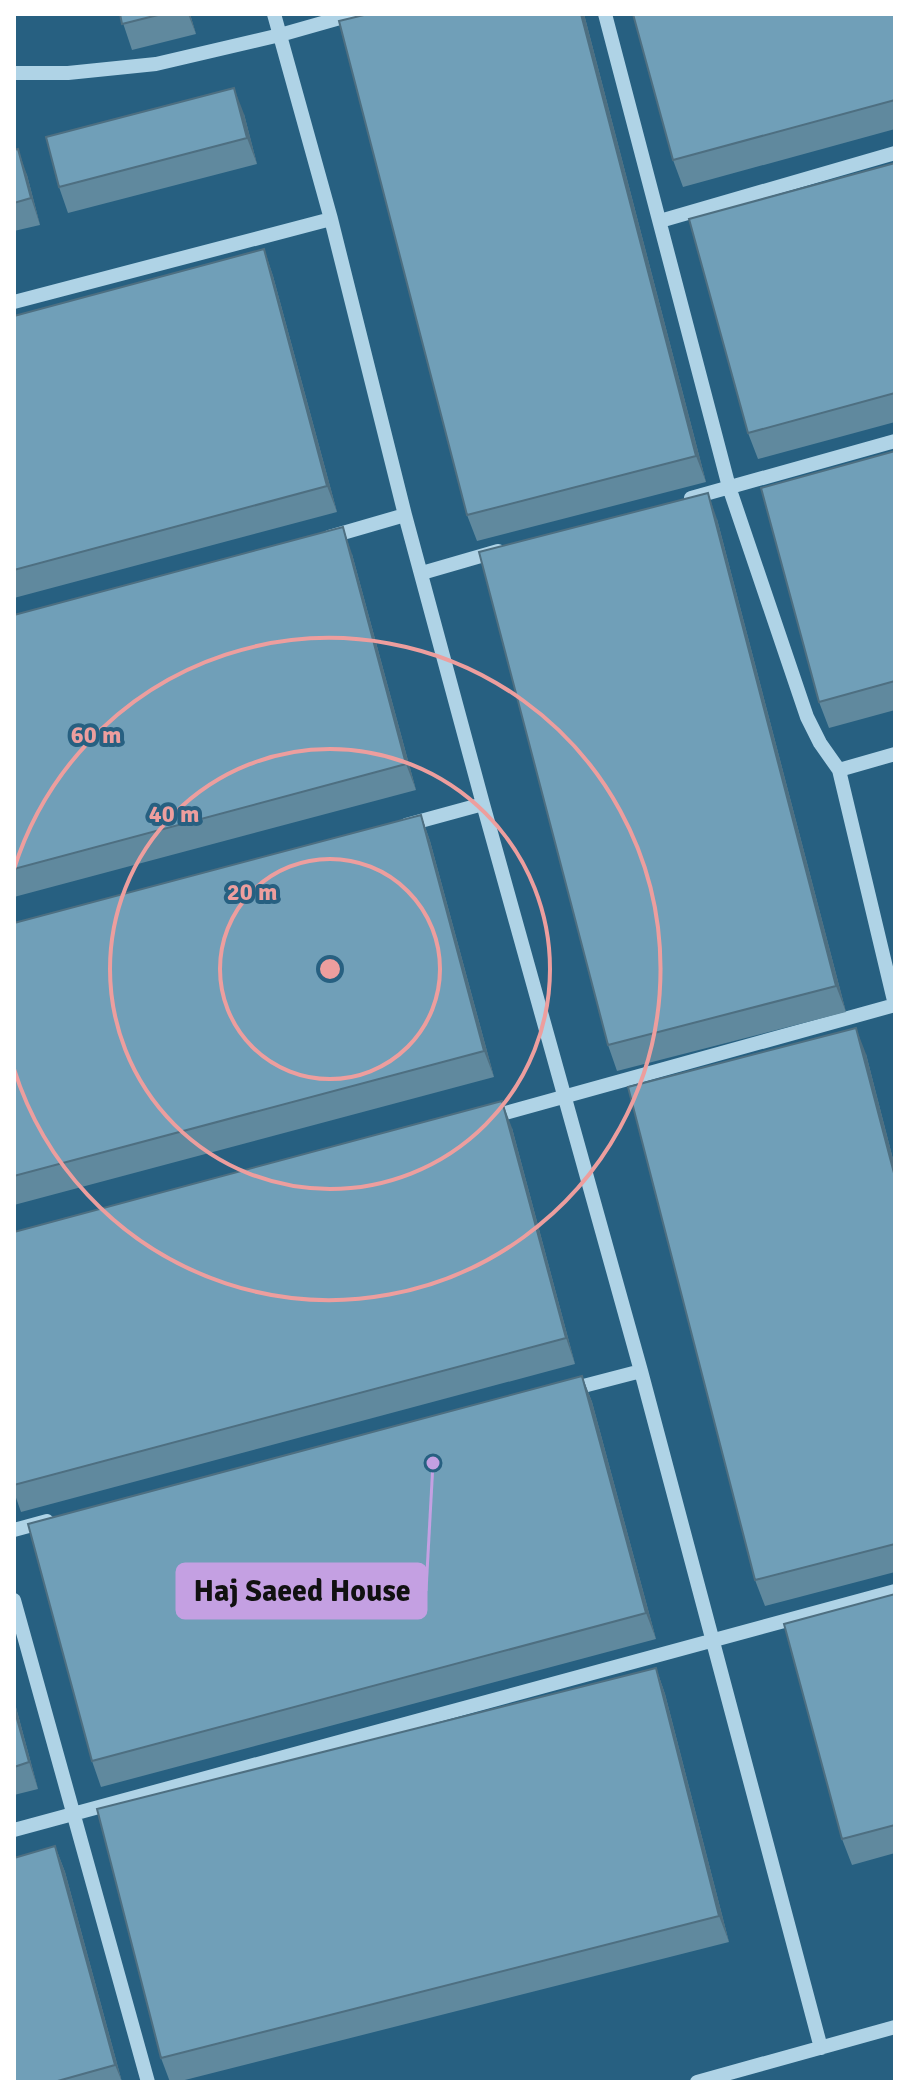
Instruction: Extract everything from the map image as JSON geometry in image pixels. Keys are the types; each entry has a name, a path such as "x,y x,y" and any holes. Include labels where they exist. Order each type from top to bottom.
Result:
{"street":[{"path":"274,14 331,219 405,515 714,1639 821,2048"},
{"path":"14,73 68,73 156,64 354,14"},
{"path":"473,1121 895,1005 839,770 807,717 729,487 605,14"},
{"path":"660,221 895,153"},
{"path":"14,302 331,219"},
{"path":"683,500 895,441"},
{"path":"315,540 405,515"},
{"path":"422,573 514,547"},
{"path":"839,770 895,754"},
{"path":"392,829 483,804"},
{"path":"549,1394 641,1371"},
{"path":"14,1530 60,1518"},
{"path":"14,1830 895,1591"},
{"path":"14,1600 148,2082"},
{"path":"697,2082 895,2027"}],"building":[{"path":"120,14 162,14 122,24"},
{"path":"368,14 581,14 696,456 467,515 339,21"},
{"path":"633,14 895,14 895,100 673,160"},
{"path":"234,88 247,138 59,187 46,137"},
{"path":"18,149 31,198 14,203 14,150"},
{"path":"895,163 895,393 748,433 689,219"},
{"path":"264,249 327,486 14,570 14,316"},
{"path":"895,451 895,681 819,702 761,488"},
{"path":"708,493 836,986 608,1045 479,552"},
{"path":"343,527 406,764 14,869 14,615"},
{"path":"421,815 484,1051 14,1176 14,923"},
{"path":"856,1028 895,1177 895,1544 755,1580 628,1087"},
{"path":"502,1101 566,1338 14,1485 14,1232"},
{"path":"582,1376 646,1613 92,1761 28,1524"},
{"path":"895,1594 895,1825 842,1839 784,1624"},
{"path":"656,1668 719,1916 161,2058 97,1809"},
{"path":"14,1708 29,1762 14,1767"},
{"path":"55,1846 115,2065 54,2082 14,2082 14,1858"}],"place":[{"name":"Haj Saeed House","path":"433,1463"}]}
